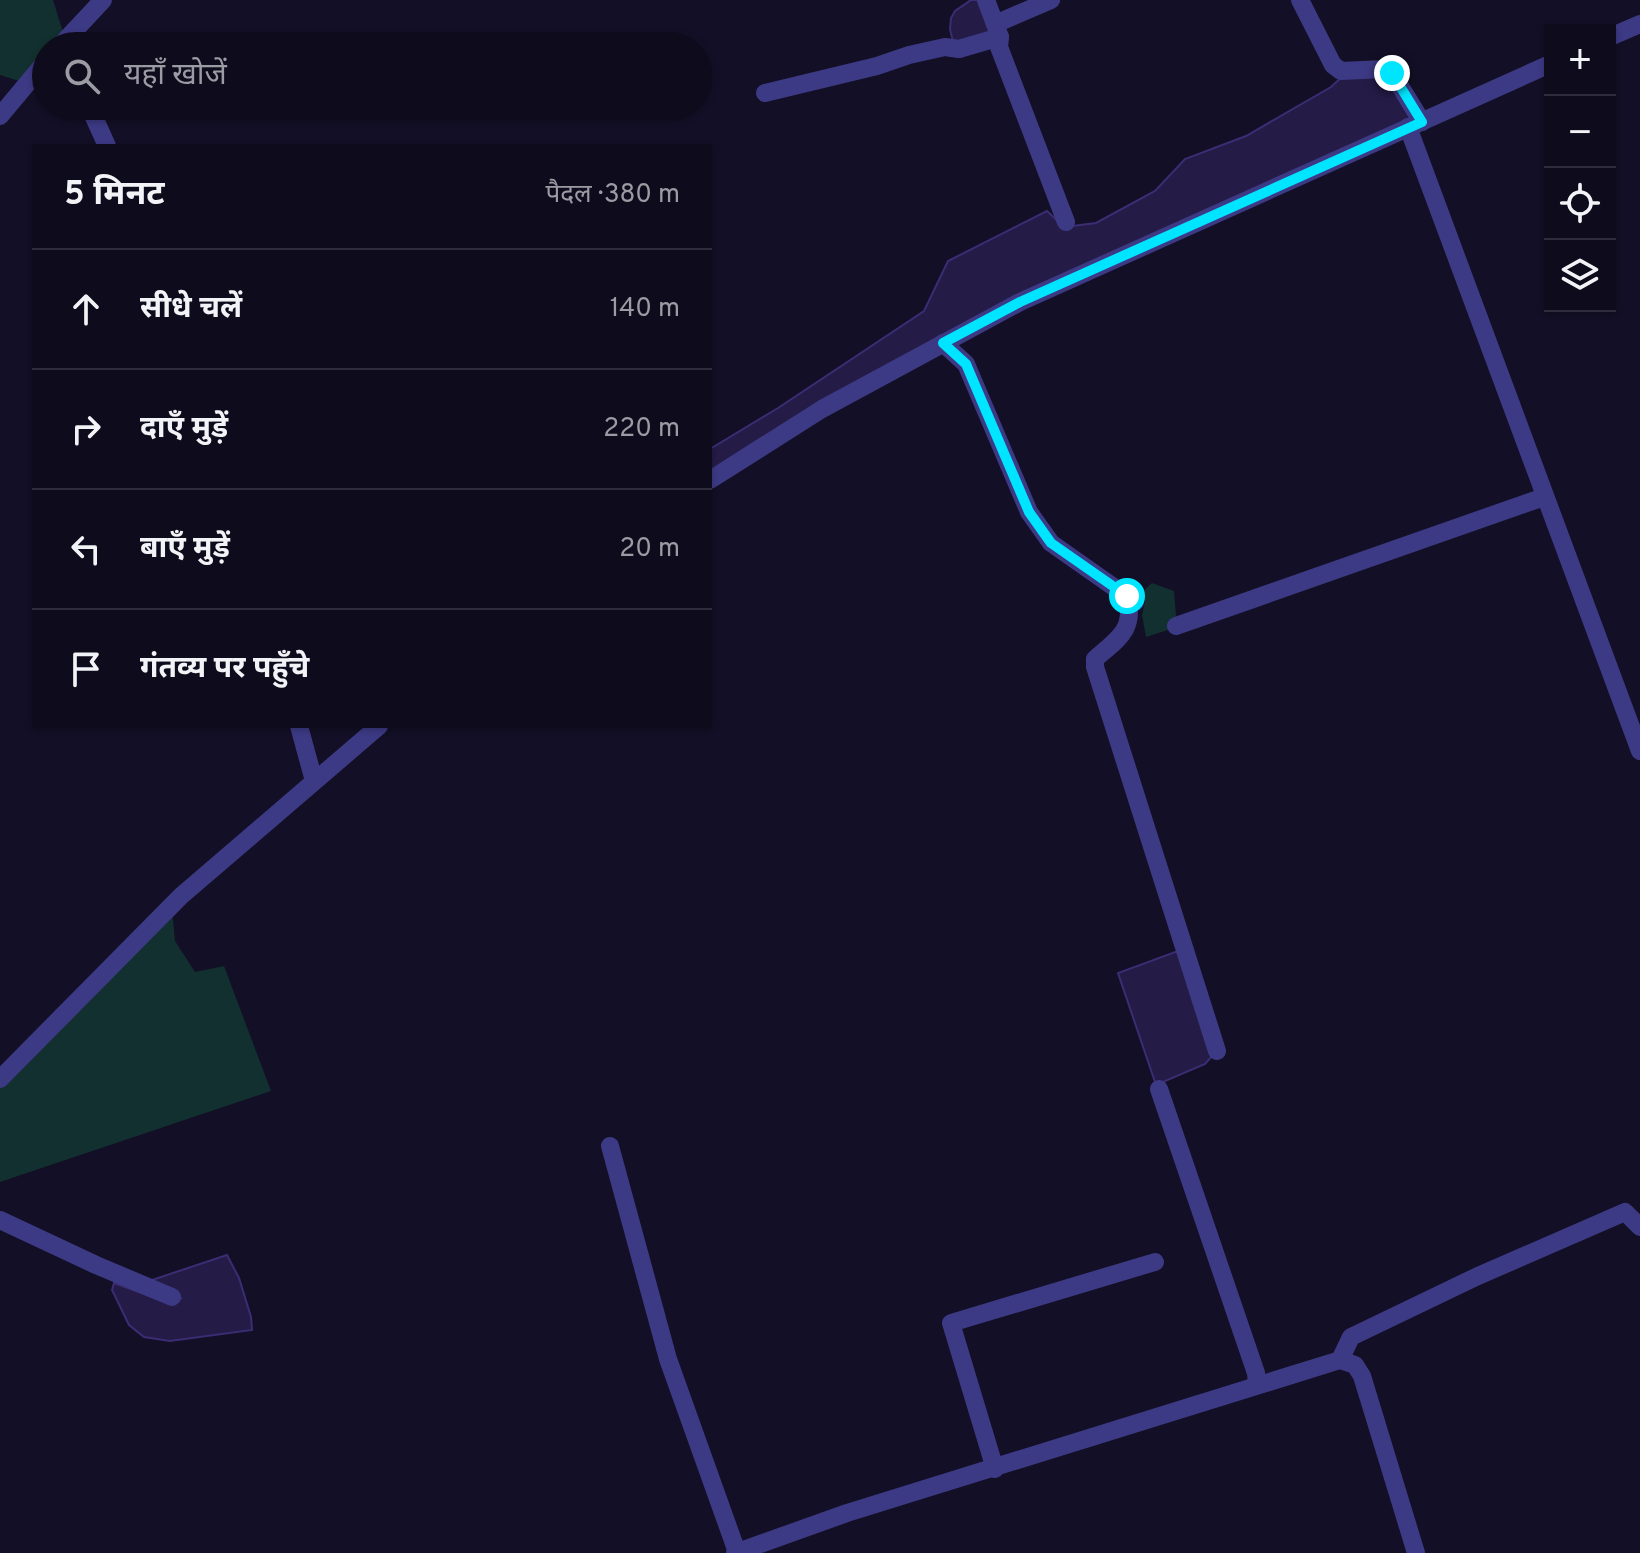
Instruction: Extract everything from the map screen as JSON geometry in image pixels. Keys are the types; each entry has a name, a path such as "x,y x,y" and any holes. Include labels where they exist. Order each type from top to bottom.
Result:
{"street":[{"path":"74,32 103,0"},
{"path":"986,0 997,30 999,47 1066,222"},
{"path":"765,93 877,66 909,55 945,47 959,49 1051,0"},
{"path":"1300,0 1333,65 1341,71 1384,69 1392,73 1415,124 1544,497 1640,751"},
{"path":"80,32 82,24"},
{"path":"1616,34 1640,24"},
{"path":"712,479 822,409 1020,302 1544,67"},
{"path":"0,116 32,78"},
{"path":"95,120 106,144"},
{"path":"943,343 966,364 1029,512 1051,543 1134,601 1121,636 1095,659 1095,667 1217,1051"},
{"path":"1176,626 1544,497"},
{"path":"300,728 314,781"},
{"path":"0,1079 181,896 377,728"},
{"path":"1159,1089 1256,1373 1257,1384"},
{"path":"610,1146 668,1359 736,1553 847,1513 1340,1360 1355,1365 1362,1376 1416,1553"},
{"path":"1340,1360 1351,1337 1478,1276 1625,1212 1640,1227"},
{"path":"0,1220 172,1297"},
{"path":"995,1469 951,1323 1155,1262"}],"green space":[{"path":"0,0 53,0 63,32 32,32 32,66 19,81 0,75"},
{"path":"1152,583 1174,591 1176,616 1171,629 1146,637 1142,615 1145,601 1139,595"},
{"path":"172,910 175,941 195,972 224,966 271,1091 0,1182 0,1086"}],"building":[{"path":"971,0 982,0 995,35 954,46 951,18 955,11"},
{"path":"1385,74 1414,119 1020,299 712,476 712,448 924,311 948,261 1047,211 1064,227 1096,223 1155,191 1185,159 1246,136 1331,87 1344,75"},
{"path":"1178,951 1214,1054 1205,1064 1156,1085 1118,973"},
{"path":"227,1255 239,1278 252,1330 170,1341 144,1337 129,1325 112,1290 114,1283 171,1304 181,1298 149,1281"}],"route":[{"path":"1127,596 1051,543 1029,512 966,364 943,343 1020,302 1422,122 1392,73"}]}
